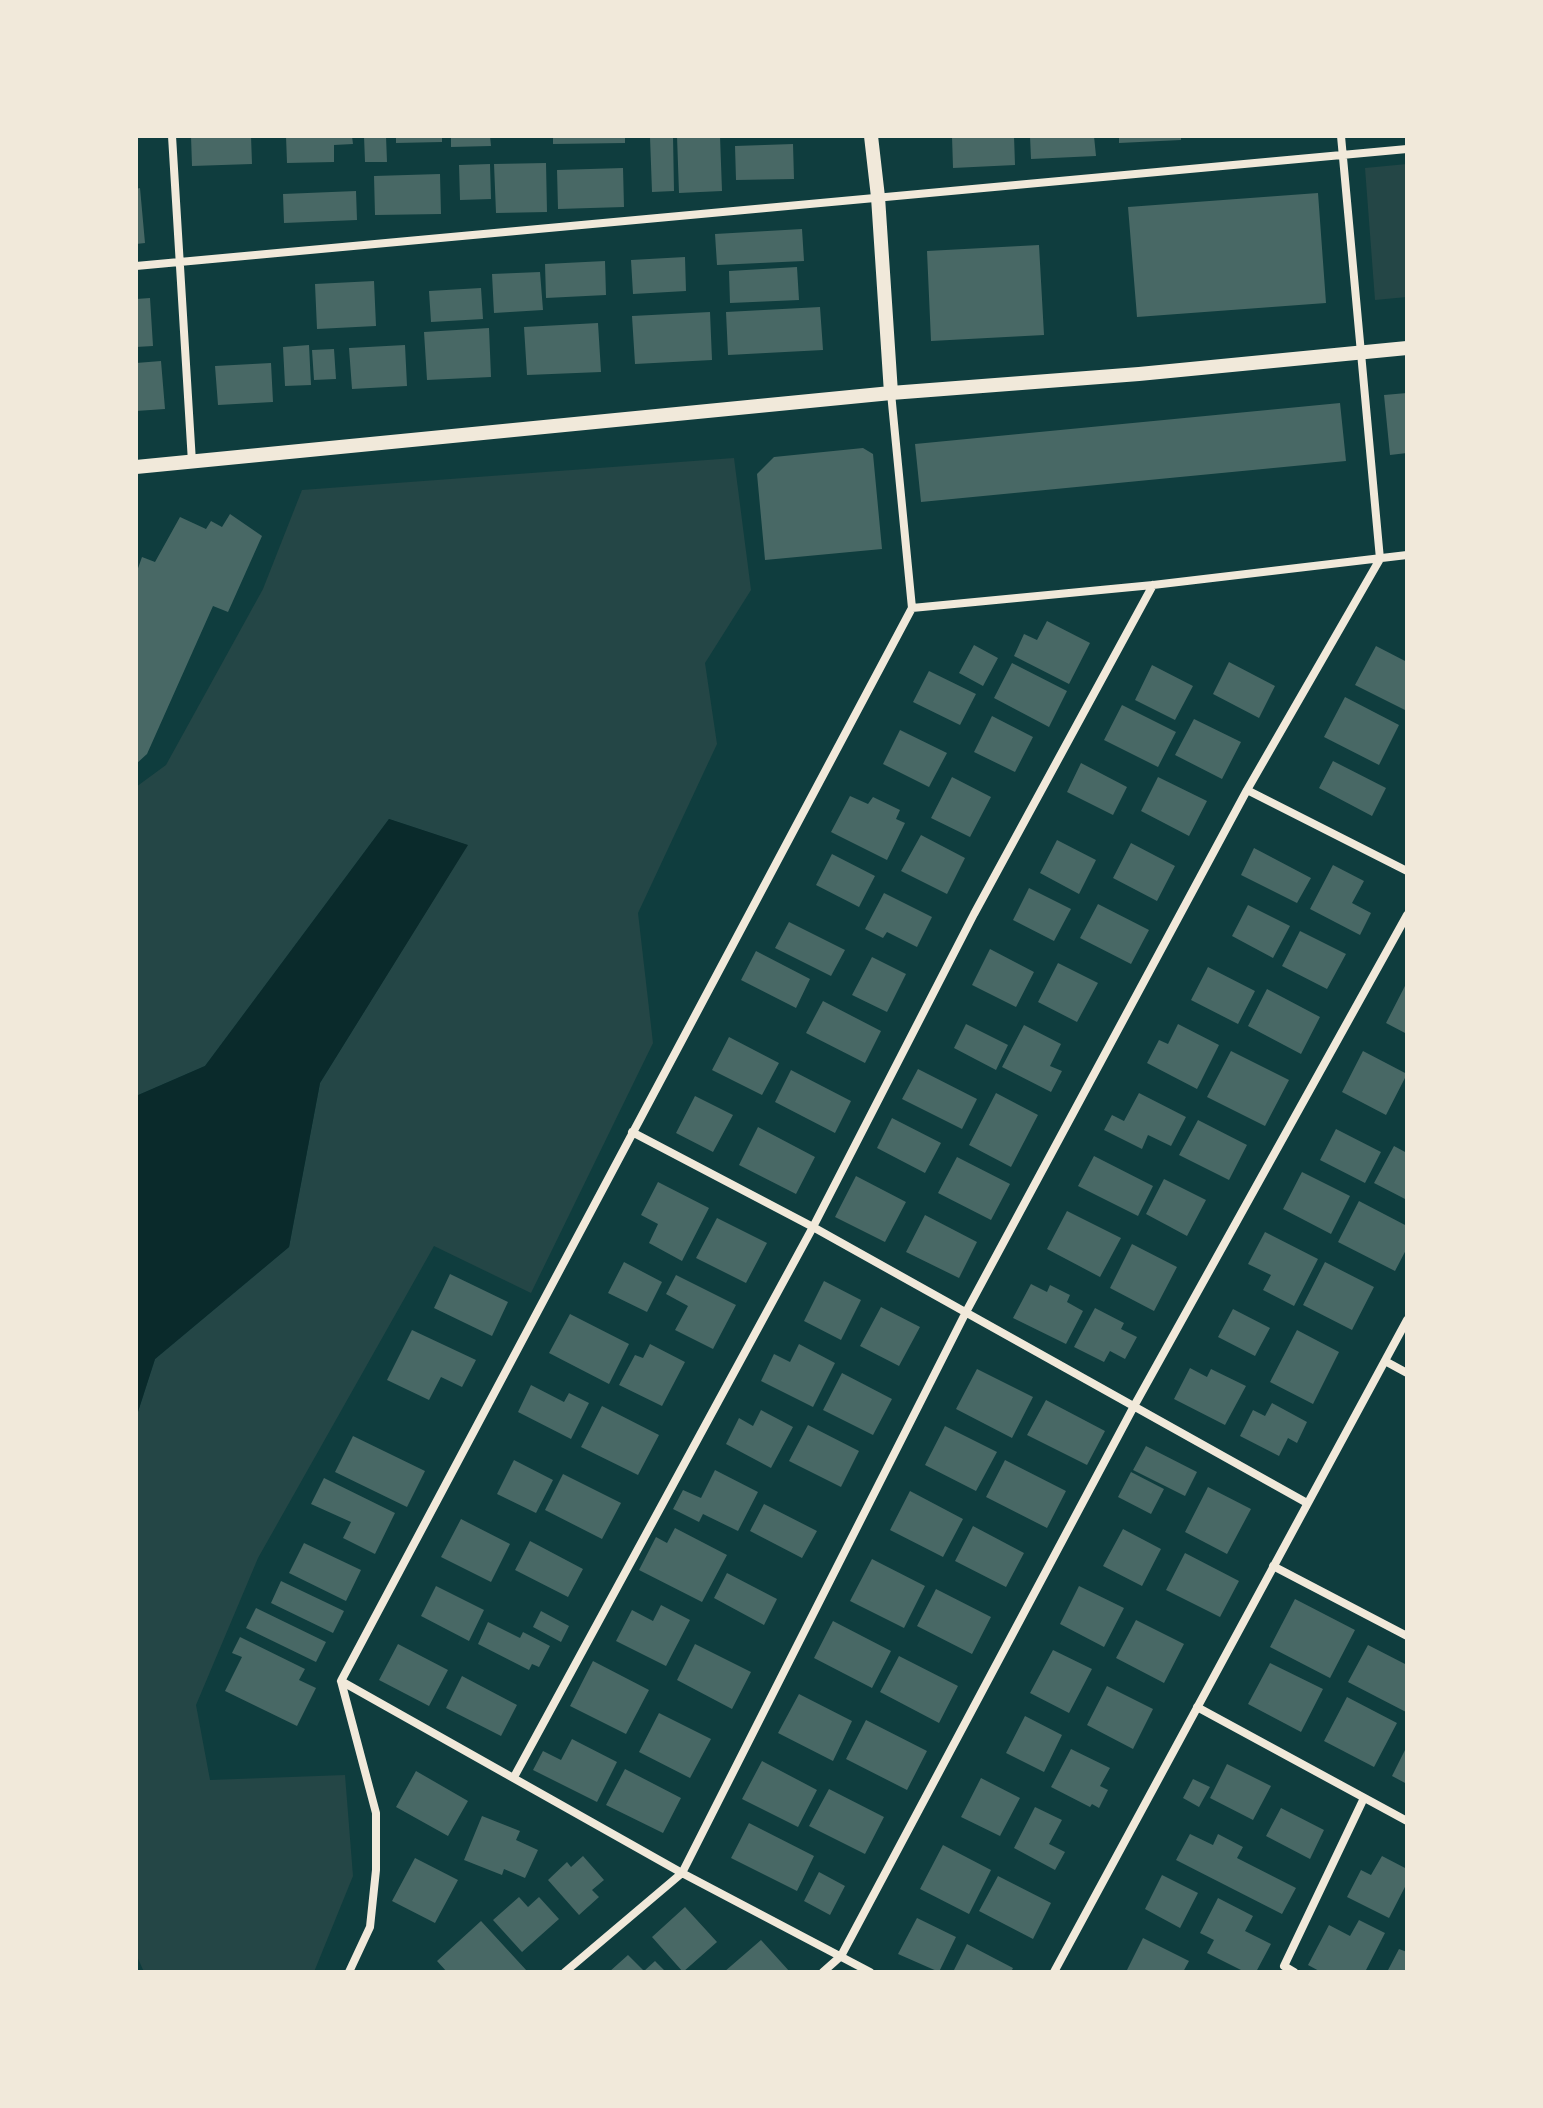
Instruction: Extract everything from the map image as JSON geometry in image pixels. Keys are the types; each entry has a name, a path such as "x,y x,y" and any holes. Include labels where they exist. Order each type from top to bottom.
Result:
{"street":[{"path":"172,136 192,462"},
{"path":"349,1972 370,1927 376,1870 376,1813 341,1681 912,608 871,136"},
{"path":"565,1972 682,1873 966,1312 1247,790 1380,559 1341,136"},
{"path":"136,266 1407,149"},
{"path":"136,467 891,393 1139,374 1407,348"},
{"path":"912,608 1153,585 1407,555"},
{"path":"514,1777 813,1227 974,914 1153,585"},
{"path":"1247,790 1407,871"},
{"path":"823,1972 841,1956 1133,1408 1407,915"},
{"path":"632,1132 813,1227 1307,1503"},
{"path":"1054,1972 1407,1320"},
{"path":"1385,1361 1407,1373"},
{"path":"1273,1566 1407,1636"},
{"path":"341,1681 682,1873 870,1972"},
{"path":"1197,1707 1407,1821"},
{"path":"1294,1972 1284,1966 1364,1798"}],"shaded area":[{"path":"1407,164 1407,297 1375,300 1365,168"},
{"path":"734,458 751,590 705,663 717,744 638,913 653,1043 531,1293 434,1246 258,1558 196,1705 210,1780 345,1775 353,1876 314,1972 144,1972 136,1954 136,1418 155,1359 289,1247 320,1083 467,845 389,819 205,1066 136,1096 136,787 166,765 263,589 302,490"},
{"path":"389,819 468,845 320,1083 289,1247 155,1359 136,1418 136,1096 205,1066"}],"building":[{"path":"191,136 251,136 252,164 192,166"},
{"path":"286,136 352,136 353,144 334,145 334,162 287,163"},
{"path":"364,136 386,136 387,162 365,162"},
{"path":"396,136 442,136 442,142 396,143"},
{"path":"451,136 490,136 491,146 451,147"},
{"path":"553,136 625,136 625,143 553,144"},
{"path":"673,136 674,191 652,192 650,137"},
{"path":"677,136 720,136 722,191 679,193"},
{"path":"952,136 1014,136 1015,165 953,168"},
{"path":"1030,136 1094,136 1096,156 1031,159"},
{"path":"1119,136 1181,136 1181,140 1119,143"},
{"path":"793,144 794,179 736,180 735,146"},
{"path":"546,163 547,212 496,213 494,164"},
{"path":"490,164 491,199 460,200 459,165"},
{"path":"623,168 624,207 558,209 557,170"},
{"path":"440,174 441,214 375,215 374,176"},
{"path":"140,188 145,243 136,244 136,189"},
{"path":"356,191 357,220 284,223 283,194"},
{"path":"1318,193 1326,303 1137,317 1128,207"},
{"path":"802,229 804,261 717,265 715,234"},
{"path":"1039,245 1044,335 931,341 927,251"},
{"path":"685,257 686,291 633,294 631,260"},
{"path":"605,261 606,295 546,298 545,264"},
{"path":"797,267 799,300 730,303 729,271"},
{"path":"540,272 543,310 494,313 492,274"},
{"path":"374,281 376,326 317,329 315,284"},
{"path":"481,288 483,319 431,322 429,291"},
{"path":"150,298 153,346 136,347 136,299"},
{"path":"820,307 823,350 728,355 726,312"},
{"path":"710,312 712,360 635,364 632,316"},
{"path":"598,323 601,372 527,375 524,327"},
{"path":"489,328 491,377 427,380 424,332"},
{"path":"309,345 311,385 285,386 283,347"},
{"path":"405,345 407,386 352,389 349,348"},
{"path":"334,349 336,379 314,380 312,350"},
{"path":"161,361 165,409 136,411 136,363"},
{"path":"271,363 273,402 218,405 215,366"},
{"path":"1407,393 1407,453 1390,455 1384,395"},
{"path":"1340,403 1346,461 921,502 915,444"},
{"path":"863,448 873,454 882,549 765,560 757,474 774,457"},
{"path":"230,514 262,536 228,612 213,606 147,754 136,764 136,574 142,557 155,562 180,517 206,529 211,521 222,527"},
{"path":"1047,621 1090,643 1069,684 1014,656 1024,634 1037,640"},
{"path":"974,645 998,658 983,686 959,673"},
{"path":"1376,646 1407,662 1407,711 1355,685"},
{"path":"1229,662 1275,686 1259,718 1213,694"},
{"path":"1012,663 1067,691 1049,727 994,698"},
{"path":"1152,665 1193,686 1175,720 1135,700"},
{"path":"929,671 976,694 960,725 913,702"},
{"path":"1345,697 1399,725 1379,765 1324,737"},
{"path":"1122,705 1176,732 1158,767 1104,740"},
{"path":"992,716 1033,737 1015,772 974,752"},
{"path":"1194,719 1241,742 1222,779 1175,755"},
{"path":"900,730 947,753 929,787 883,764"},
{"path":"1333,761 1386,788 1372,816 1319,788"},
{"path":"1081,763 1127,787 1113,815 1067,792"},
{"path":"952,777 991,797 970,837 931,818"},
{"path":"1158,777 1207,801 1189,836 1141,811"},
{"path":"850,796 868,804 873,797 900,810 896,819 905,823 887,860 831,832"},
{"path":"921,835 965,858 947,894 901,871"},
{"path":"1057,840 1096,860 1079,894 1040,873"},
{"path":"1131,843 1175,866 1157,901 1113,878"},
{"path":"1254,848 1311,878 1297,903 1241,875"},
{"path":"832,854 875,876 859,907 816,885"},
{"path":"1333,865 1364,881 1352,903 1371,913 1360,935 1310,909"},
{"path":"1029,888 1071,909 1054,941 1013,920"},
{"path":"884,893 932,917 917,947 887,932 883,938 865,929"},
{"path":"1098,904 1149,930 1131,964 1080,938"},
{"path":"1248,905 1290,926 1273,958 1232,936"},
{"path":"789,922 845,950 831,976 775,948"},
{"path":"1300,931 1346,954 1327,989 1282,966"},
{"path":"990,949 1034,972 1016,1007 972,985"},
{"path":"756,951 810,979 796,1008 741,980"},
{"path":"872,957 906,974 887,1012 852,995"},
{"path":"1058,963 1098,983 1077,1022 1038,1002"},
{"path":"1208,967 1255,991 1238,1024 1191,1000"},
{"path":"1407,982 1407,1034 1386,1023"},
{"path":"1267,989 1320,1017 1301,1054 1248,1026"},
{"path":"823,1001 881,1031 865,1063 806,1033"},
{"path":"966,1024 1008,1045 996,1070 954,1048"},
{"path":"1178,1024 1219,1045 1197,1089 1147,1063 1159,1040 1168,1044"},
{"path":"1024,1025 1061,1044 1050,1066 1062,1071 1051,1092 1002,1067"},
{"path":"729,1037 779,1063 762,1095 712,1070"},
{"path":"1231,1051 1289,1080 1265,1126 1207,1097"},
{"path":"1363,1051 1407,1074 1386,1115 1342,1092"},
{"path":"918,1069 977,1099 962,1129 902,1099"},
{"path":"791,1070 851,1101 835,1133 775,1102"},
{"path":"996,1093 1038,1115 1011,1167 969,1145"},
{"path":"1139,1093 1186,1117 1171,1146 1148,1135 1142,1149 1104,1130 1112,1115 1124,1121"},
{"path":"695,1096 733,1115 713,1152 676,1133"},
{"path":"892,1118 941,1143 925,1173 877,1148"},
{"path":"1198,1120 1247,1145 1229,1180 1179,1155"},
{"path":"758,1127 815,1157 796,1194 739,1165"},
{"path":"1336,1129 1381,1152 1365,1183 1320,1160"},
{"path":"1394,1146 1407,1153 1407,1200 1374,1183"},
{"path":"1094,1156 1153,1186 1138,1216 1078,1186"},
{"path":"957,1157 1010,1184 991,1220 938,1193"},
{"path":"1302,1172 1350,1196 1331,1234 1283,1209"},
{"path":"856,1176 906,1202 885,1242 835,1217"},
{"path":"1164,1179 1206,1200 1187,1236 1146,1214"},
{"path":"658,1182 709,1208 682,1261 649,1243 658,1224 641,1215"},
{"path":"1359,1201 1407,1226 1407,1248 1395,1271 1338,1242"},
{"path":"1067,1211 1121,1238 1100,1277 1047,1249"},
{"path":"925,1215 977,1242 959,1278 906,1252"},
{"path":"717,1218 767,1243 746,1283 696,1258"},
{"path":"1265,1232 1318,1259 1294,1306 1263,1290 1271,1275 1248,1264"},
{"path":"1132,1244 1177,1267 1154,1311 1110,1288"},
{"path":"624,1262 662,1282 647,1312 608,1293"},
{"path":"1325,1262 1374,1287 1352,1330 1303,1305"},
{"path":"450,1274 508,1302 492,1336 434,1308"},
{"path":"676,1275 736,1305 713,1349 675,1330 688,1306 666,1294"},
{"path":"824,1281 861,1300 841,1340 804,1321"},
{"path":"1031,1284 1047,1292 1050,1285 1070,1295 1067,1302 1083,1311 1066,1344 1013,1318"},
{"path":"881,1307 920,1327 899,1366 860,1346"},
{"path":"1095,1308 1124,1323 1121,1329 1137,1337 1125,1359 1110,1351 1104,1362 1074,1347"},
{"path":"1233,1309 1270,1328 1255,1356 1218,1337"},
{"path":"570,1314 629,1344 609,1384 549,1353"},
{"path":"412,1330 476,1360 462,1387 441,1377 429,1400 387,1380"},
{"path":"1297,1330 1339,1352 1313,1404 1270,1382"},
{"path":"650,1344 685,1362 662,1406 619,1385 635,1355 643,1358"},
{"path":"799,1344 835,1363 813,1407 761,1381 774,1354 790,1362"},
{"path":"1190,1368 1207,1377 1211,1369 1246,1386 1225,1425 1174,1399"},
{"path":"977,1369 1033,1397 1012,1438 956,1409"},
{"path":"842,1373 892,1399 873,1435 823,1410"},
{"path":"531,1385 564,1402 569,1393 589,1403 571,1439 518,1412"},
{"path":"1046,1400 1105,1431 1087,1465 1027,1435"},
{"path":"1272,1403 1307,1422 1297,1443 1288,1438 1279,1456 1240,1436 1253,1410 1265,1416"},
{"path":"602,1406 659,1435 638,1475 581,1447"},
{"path":"761,1410 793,1427 771,1468 726,1444 739,1418 753,1426"},
{"path":"808,1425 859,1451 841,1487 789,1461"},
{"path":"945,1426 997,1452 976,1491 925,1465"},
{"path":"353,1436 425,1471 407,1507 335,1472"},
{"path":"1146,1446 1197,1472 1185,1496 1133,1470"},
{"path":"514,1460 553,1480 536,1513 497,1494"},
{"path":"1005,1460 1066,1491 1047,1528 986,1497"},
{"path":"715,1470 758,1492 738,1531 703,1514 699,1522 673,1509 683,1490 701,1498"},
{"path":"1131,1472 1164,1489 1151,1514 1118,1497"},
{"path":"563,1474 621,1503 602,1539 545,1510"},
{"path":"324,1478 395,1513 375,1554 343,1538 351,1522 311,1504"},
{"path":"1208,1487 1251,1509 1227,1554 1185,1532"},
{"path":"910,1491 963,1519 943,1557 890,1530"},
{"path":"764,1504 817,1531 802,1558 750,1531"},
{"path":"461,1519 510,1544 491,1582 441,1557"},
{"path":"973,1526 1024,1553 1006,1587 955,1561"},
{"path":"675,1528 727,1555 702,1602 639,1570 656,1537 667,1543"},
{"path":"1123,1529 1161,1549 1142,1586 1103,1566"},
{"path":"530,1541 583,1569 568,1597 515,1570"},
{"path":"304,1543 361,1570 346,1601 289,1573"},
{"path":"1185,1553 1239,1581 1220,1617 1166,1590"},
{"path":"872,1559 925,1586 904,1628 850,1601"},
{"path":"727,1573 777,1599 764,1625 714,1598"},
{"path":"281,1581 344,1611 333,1633 271,1603"},
{"path":"436,1586 484,1610 469,1641 421,1616"},
{"path":"1079,1586 1124,1608 1104,1647 1060,1624"},
{"path":"936,1589 991,1617 972,1654 917,1626"},
{"path":"1295,1599 1355,1630 1330,1678 1270,1647"},
{"path":"661,1605 690,1620 666,1666 616,1641 632,1610 653,1621"},
{"path":"256,1608 326,1642 316,1662 246,1628"},
{"path":"541,1611 569,1626 561,1642 533,1627"},
{"path":"1136,1620 1184,1644 1164,1683 1116,1658"},
{"path":"833,1621 891,1651 872,1688 814,1658"},
{"path":"488,1622 520,1638 523,1632 550,1646 539,1667 532,1664 529,1670 478,1644"},
{"path":"240,1637 305,1669 299,1680 316,1688 297,1726 225,1691 242,1657 232,1653"},
{"path":"398,1644 448,1670 429,1706 379,1680"},
{"path":"695,1644 751,1672 732,1709 677,1680"},
{"path":"1368,1645 1407,1665 1406,1712 1348,1682"},
{"path":"1053,1650 1092,1669 1069,1713 1030,1693"},
{"path":"899,1656 958,1686 939,1723 880,1692"},
{"path":"593,1661 649,1690 626,1734 570,1706"},
{"path":"1270,1663 1323,1689 1301,1732 1248,1704"},
{"path":"462,1676 517,1705 501,1736 446,1708"},
{"path":"1107,1686 1153,1709 1133,1749 1087,1725"},
{"path":"799,1694 852,1721 833,1761 778,1733"},
{"path":"1347,1697 1397,1723 1374,1767 1324,1741"},
{"path":"659,1713 711,1739 690,1778 639,1752"},
{"path":"1025,1716 1062,1735 1044,1772 1006,1753"},
{"path":"866,1720 927,1751 907,1790 846,1759"},
{"path":"572,1739 617,1762 597,1802 533,1770 543,1751 561,1760"},
{"path":"1407,1746 1407,1784 1392,1776"},
{"path":"1071,1749 1110,1768 1100,1786 1108,1790 1099,1808 1092,1804 1090,1807 1051,1787"},
{"path":"762,1761 817,1790 798,1827 742,1799"},
{"path":"1227,1764 1271,1786 1253,1820 1210,1798"},
{"path":"625,1769 681,1798 663,1833 606,1805"},
{"path":"416,1771 468,1801 448,1836 396,1807"},
{"path":"981,1778 1020,1798 1000,1836 961,1817"},
{"path":"1193,1779 1210,1787 1199,1807 1183,1798"},
{"path":"829,1789 884,1817 865,1854 809,1826"},
{"path":"1035,1807 1062,1820 1049,1844 1065,1852 1055,1870 1014,1848"},
{"path":"1281,1808 1324,1830 1310,1859 1266,1836"},
{"path":"482,1816 520,1831 516,1840 538,1850 525,1878 504,1869 502,1875 464,1860"},
{"path":"749,1823 814,1856 797,1891 731,1858"},
{"path":"1190,1834 1213,1845 1218,1834 1243,1847 1237,1858 1296,1888 1282,1914 1176,1860"},
{"path":"943,1845 991,1870 969,1914 920,1889"},
{"path":"583,1856 604,1880 592,1890 599,1897 579,1915 548,1880 567,1862 571,1867"},
{"path":"1382,1856 1407,1869 1407,1883 1389,1918 1347,1897 1361,1870 1371,1875"},
{"path":"415,1858 458,1880 435,1923 392,1901"},
{"path":"819,1872 845,1886 830,1915 804,1901"},
{"path":"1162,1875 1198,1893 1180,1928 1145,1909"},
{"path":"998,1876 1051,1903 1033,1939 979,1911"},
{"path":"519,1897 528,1907 539,1897 559,1919 522,1952 493,1920"},
{"path":"1218,1898 1253,1916 1245,1931 1271,1944 1256,1972 1245,1972 1207,1953 1214,1940 1200,1933"},
{"path":"685,1907 717,1942 683,1972 652,1937"},
{"path":"917,1918 956,1937 939,1972 898,1954"},
{"path":"1359,1920 1385,1933 1365,1972 1321,1972 1308,1965 1329,1925 1350,1936"},
{"path":"481,1921 527,1971 447,1972 437,1961"},
{"path":"1143,1938 1189,1961 1183,1972 1126,1972"},
{"path":"761,1940 790,1972 724,1972"},
{"path":"967,1944 1013,1968 1011,1972 953,1972"},
{"path":"1399,1949 1407,1952 1407,1972 1387,1972"},
{"path":"628,1955 644,1971 655,1961 666,1972 609,1972"}]}
